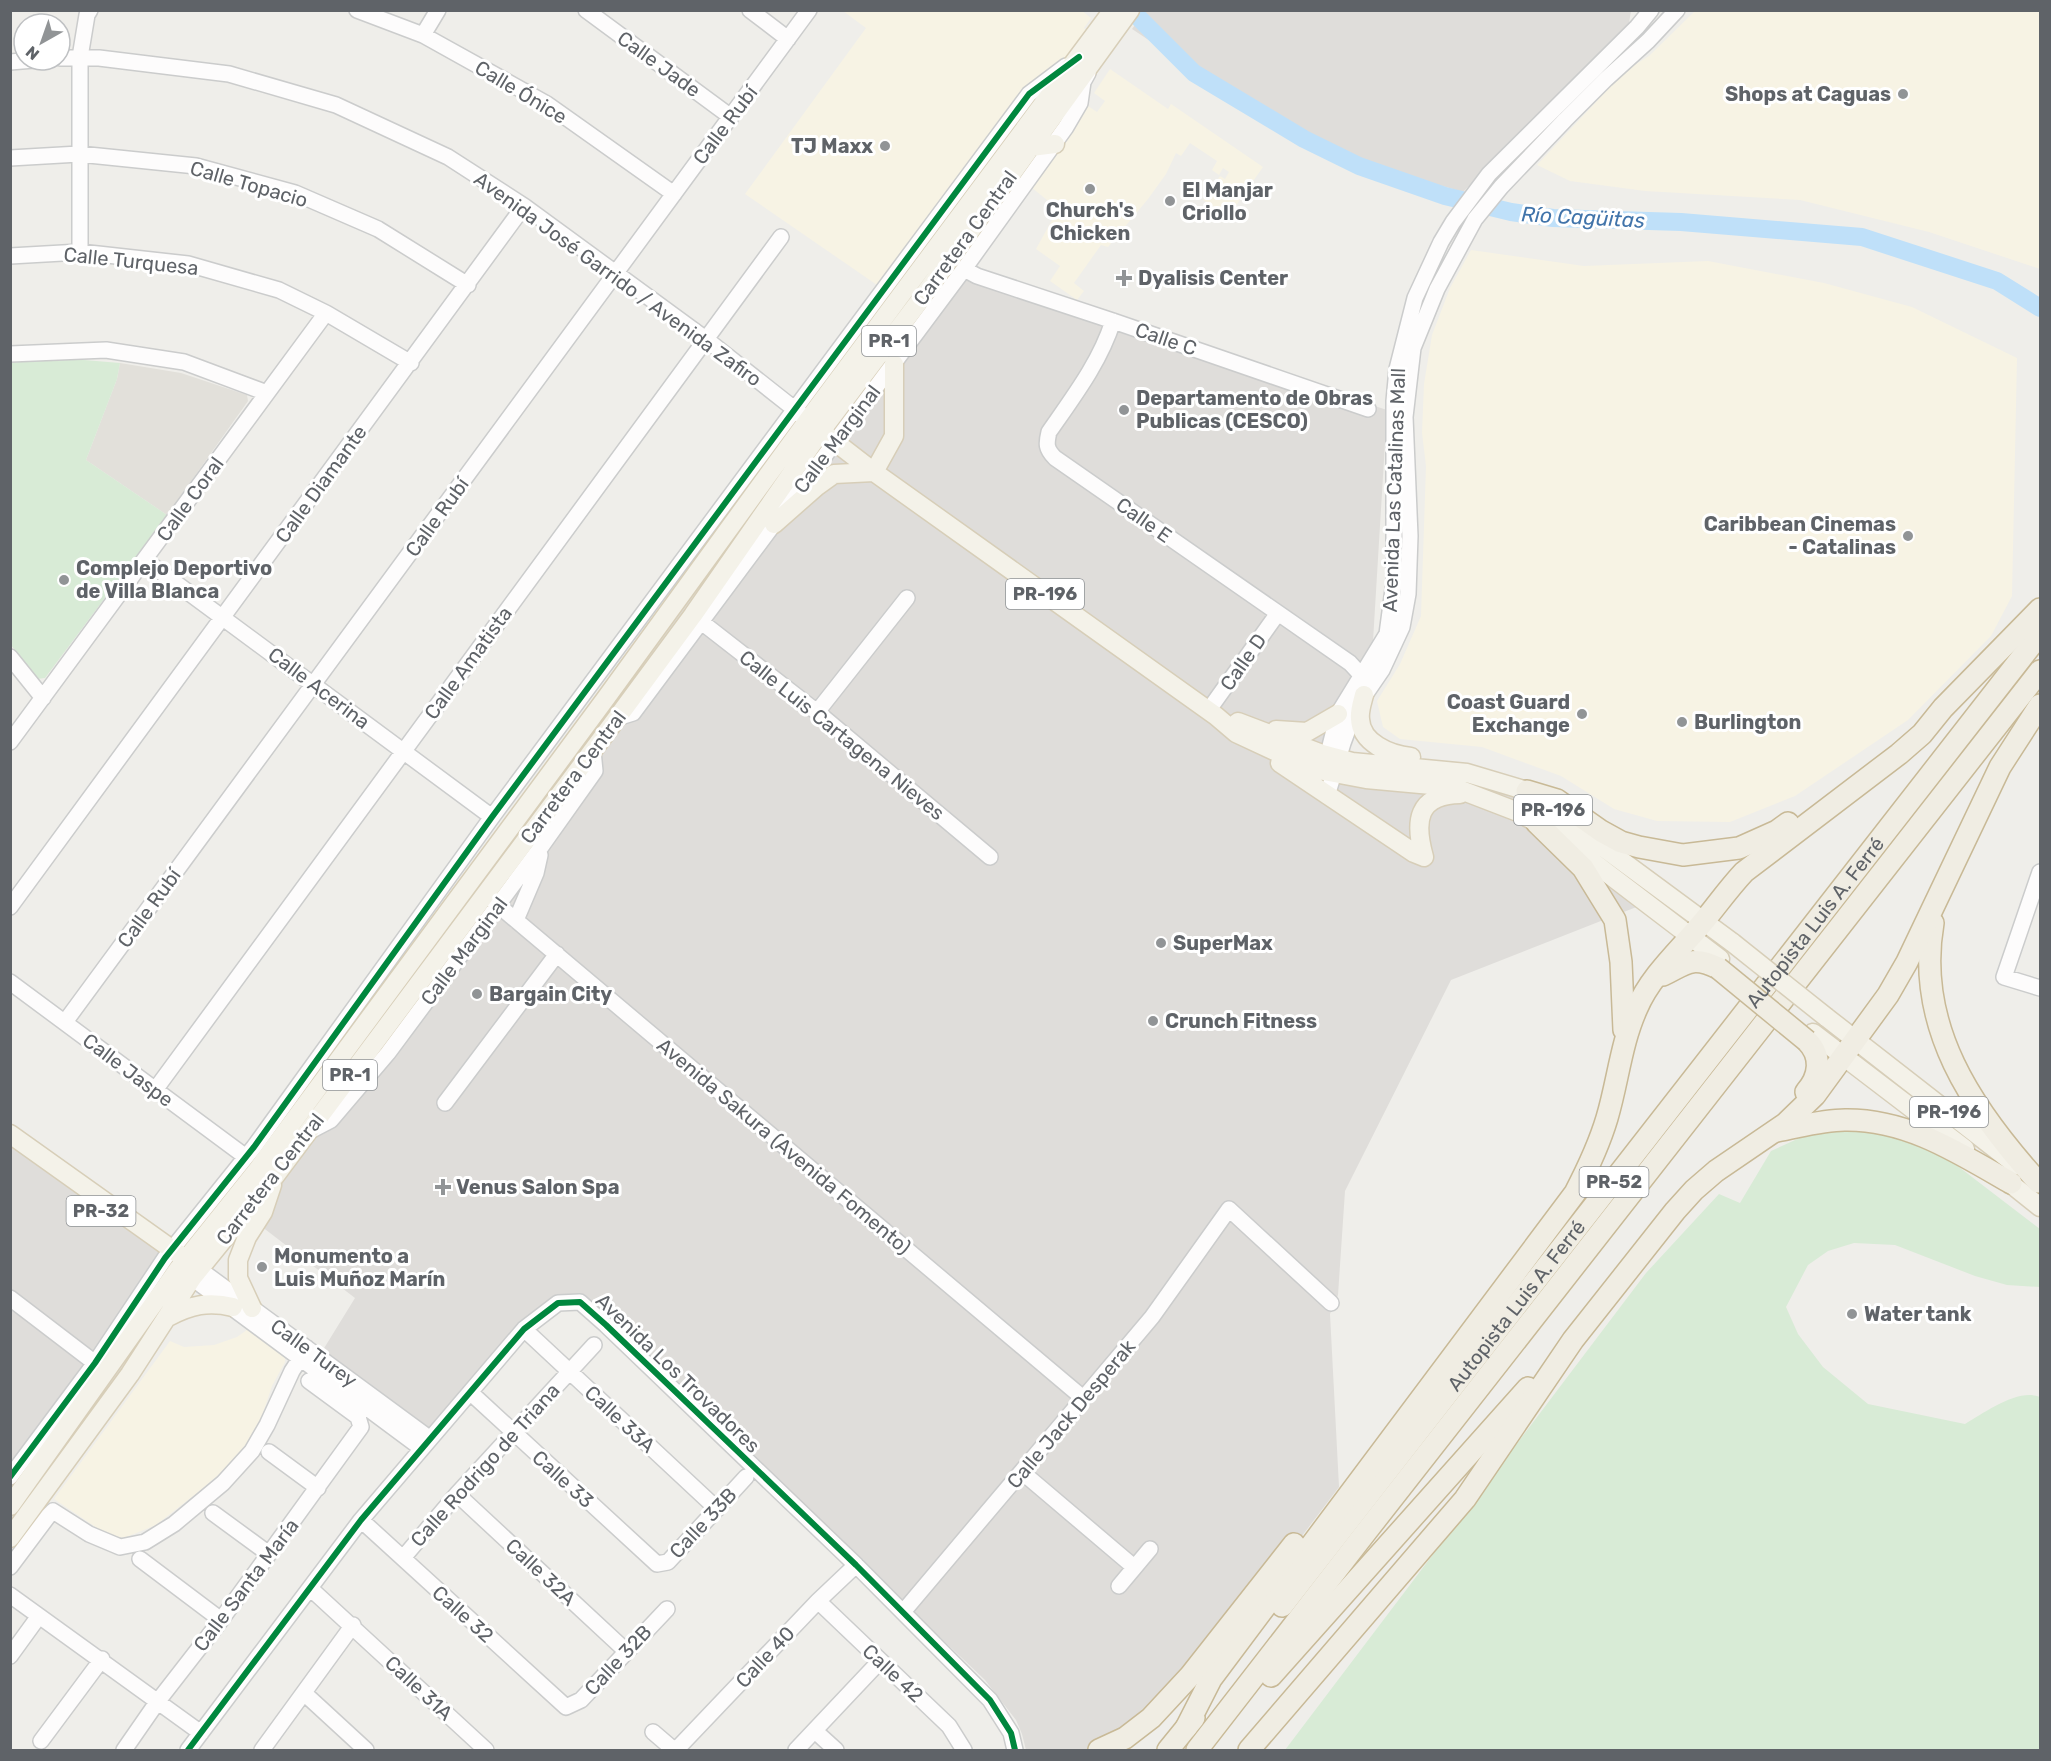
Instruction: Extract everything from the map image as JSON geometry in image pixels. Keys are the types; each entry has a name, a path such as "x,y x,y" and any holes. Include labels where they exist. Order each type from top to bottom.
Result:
{"highway":[{"path":"1186,1728 1211,1679 1575,1192 1595,1155 1608,1116 1624,1043 1639,1004 1655,979 1744,872 1922,734 1943,708 2040,609"},
{"name":"Autopista Luis A. Ferré","path":"1168,1750 1808,935 2040,634"},
{"name":"Autopista Luis A. Ferré","path":"1197,1750 2040,671"},
{"path":"1249,1750 1465,1499 1573,1340 1658,1231 1694,1190 1716,1171 1797,1113 1815,1095 1857,1040 1902,971 2000,767 2040,705"},
{"path":"1527,792 1557,800 1600,831 1639,848 1683,855 1739,848 1777,831 1875,761 1943,708"},
{"path":"1537,823 1583,868 1615,920 1621,962 1624,1043"},
{"path":"1937,902 1929,953 1932,996 1938,1025 1971,1099 2002,1142 2039,1183"},
{"path":"1655,979 1680,965 1693,961 1719,964 1810,1037 1815,1048 1818,1072 1812,1085 1773,1131"},
{"path":"1773,1131 1823,1122 1866,1120 1906,1130 1942,1143 2011,1183"},
{"path":"1099,1750 1125,1738 1141,1727 1190,1676 1451,1345 1503,1287"},
{"path":"1228,1711 1260,1688 1573,1340"}],"main road":[{"name":"Carretera Central","path":"10,1506 182,1264 258,1169 729,529 918,303 1031,147 1094,49 1113,10"},
{"name":"Carretera Central","path":"10,1538 130,1374 166,1318 182,1264 275,1176 307,1132 492,900 617,718 698,619 891,294 1094,49 1130,10"},
{"path":"1031,147 1055,144"},
{"path":"774,524 834,474 874,471 894,436 894,364"},
{"name":"Avenida José Garrido / Avenida Zafiro","path":"814,426 1212,713 1314,769 1352,762 1467,773 1527,792 1697,929 1719,964"},
{"path":"698,619 686,606 722,556 729,529"},
{"path":"1364,695 1360,723 1375,745 1387,752 1429,760 1467,773"},
{"path":"1248,732 1307,732 1338,714"},
{"path":"1248,732 1323,793 1414,853 1424,856 1418,822 1425,808 1432,800 1443,795 1471,794"},
{"name":"Avenida José Garrido / Avenida Zafiro","path":"1331,765 1366,779 1453,788 1505,806 1556,834 1697,929 1733,943 2039,1183"},
{"path":"419,950 442,934 463,908 492,900 494,865 511,842 525,807"},
{"name":"PR-196","path":"1810,1037 1843,1057 2040,1207"},
{"path":"10,1134 19,1145 182,1264"},
{"path":"252,1308 238,1278 238,1260 247,1238 263,1212 275,1176"},
{"path":"166,1318 188,1307 204,1303 233,1307"}],"street":[{"path":"80,252 80,57 87,15 90,10"},
{"name":"Calle Ónice","path":"357,10 423,35 548,104 674,194"},
{"path":"423,35 438,10"},
{"name":"Calle Jade","path":"586,10 731,117"},
{"path":"750,10 789,39"},
{"name":"Calle Rubí","path":"64,1022 810,10"},
{"path":"1637,27 1638,10"},
{"name":"Avenida Las Catalinas Mall","path":"1331,765 1338,714 1387,634 1394,582 1394,401 1397,369 1415,298 1441,242 1471,196 1508,154 1637,27 1651,10"},
{"name":"Avenida Las Catalinas Mall","path":"1323,793 1331,765 1350,721 1392,652 1402,627 1408,594 1410,536 1405,417 1413,348 1437,289 1459,245 1486,205 1606,79 1648,41 1669,13"},
{"name":"Calle Marginal","path":"698,619 774,524 814,426 894,364 1055,144 1080,103 1083,82 1094,49"},
{"name":"Avenida José Garrido / Avenida Zafiro","path":"72,57 229,74 336,105 448,157 525,206 706,340 814,426"},
{"name":"Calle Topacio","path":"10,158 79,154 196,166 295,193 378,229 468,285"},
{"name":"Calle Diamante","path":"10,907 525,206"},
{"name":"Calle Amatista","path":"155,1090 781,237"},
{"name":"Calle Turquesa","path":"10,256 80,252 188,264 279,290 411,363"},
{"name":"Calle C","path":"964,269 977,276 1368,409"},
{"name":"Calle Coral","path":"10,742 146,561 326,314"},
{"name":"Calle E","path":"1113,321 1096,364 1049,432 1046,443 1047,451 1350,663 1362,676"},
{"path":"10,354 117,351 184,362 267,393"},
{"path":"10,1477 95,1363 182,1264 250,1152 492,817 814,426"},
{"name":"Calle Acerina","path":"146,561 492,817"},
{"path":"818,712 907,598"},
{"name":"Calle D","path":"1212,713 1278,613"},
{"name":"Calle Luis Cartagena Nieves","path":"698,619 818,712 990,857"},
{"path":"10,657 44,698"},
{"name":"Calle Marginal","path":"492,900 541,847 595,771 593,751"},
{"path":"516,920 536,873 541,847"},
{"path":"2040,872 2037,889 2004,977 2040,988"},
{"name":"Avenida Sakura (Avenida Fomento)","path":"492,900 1083,1398"},
{"path":"445,1103 557,954"},
{"name":"Calle Jaspe","path":"10,982 155,1090 250,1152"},
{"path":"250,1152 288,1127"},
{"name":"Calle Jack Desperak","path":"903,1612 1152,1317 1229,1209 1331,1303"},
{"name":"Calle Turey","path":"182,1264 233,1307 303,1353 425,1443"},
{"name":"Calle Turey","path":"182,1264 252,1308 303,1353"},
{"path":"10,1298 95,1363"},
{"name":"Avenida Los Trovadores","path":"188,1750 361,1520 425,1443 471,1393 524,1329 558,1303 565,1301 580,1302 856,1565 990,1700 1011,1733 1015,1750"},
{"name":"Calle 33A","path":"524,1329 717,1509"},
{"name":"Calle Rodrigo de Triana","path":"402,1558 457,1494 594,1345"},
{"path":"10,1567 53,1511 89,1534 120,1547 145,1542 208,1507 223,1483 252,1451 303,1353"},
{"name":"Calle Santa María","path":"124,1750 361,1427 358,1417 309,1381"},
{"name":"Calle 33","path":"471,1393 657,1564"},
{"path":"269,1452 318,1488"},
{"path":"1022,1472 1134,1567"},
{"name":"Calle 33B","path":"657,1564 668,1562 746,1477"},
{"name":"Calle 32A","path":"457,1494 626,1651"},
{"path":"208,1507 269,1554"},
{"name":"Calle 32","path":"361,1520 566,1707"},
{"path":"1119,1586 1150,1550"},
{"path":"140,1559 221,1620"},
{"name":"Calle 40","path":"675,1750 818,1600 856,1565"},
{"name":"Calle 31A","path":"311,1589 353,1625 486,1750"},
{"path":"10,1595 102,1659 201,1733"},
{"name":"Calle 42","path":"818,1600 949,1726 963,1750"},
{"name":"Calle 32B","path":"566,1707 580,1700 667,1609"},
{"path":"10,1656 39,1616"},
{"path":"262,1750 353,1625"},
{"path":"41,1741 102,1659"},
{"path":"796,1750 880,1661"},
{"path":"304,1693 366,1750"},
{"path":"815,1731 837,1750"},
{"path":"653,1732 675,1750"}],"shaded area":[{"path":"1081,10 1091,18 1084,28 1088,32 893,296 745,194 866,28 843,11"},
{"path":"1146,10 1631,11 1629,23 1463,192 1312,148 1132,29"},
{"name":"Shops at Caguas","path":"1695,11 2040,11 2040,269 1929,232 1800,200 1645,191 1570,181 1537,165 1625,71 1649,56"},
{"path":"1110,69 1168,109 1171,104 1263,167 1228,217 1203,200 1220,176 1225,179 1229,172 1223,168 1219,175 1212,170 1217,161 1190,143 1181,156 1176,153 1166,174 1148,199 1108,247 1101,245 1074,283 1084,291 1077,300 1050,281 1060,266 1036,249 1058,209 1031,187 1088,106 1097,112 1105,101 1094,93"},
{"path":"948,246 967,269 1022,291 1387,410 1373,641 1345,759 1497,781 1672,893 1451,980 1345,1191 1338,1295 1330,1314 1339,1487 1202,1668 1135,1734 1088,1750 1026,1750 1016,1720 985,1680 602,1315 557,1303 429,1440 318,1358 355,1298 240,1210"},
{"path":"1471,250 1584,266 1708,261 1824,283 1912,307 2017,358 2012,596 1991,636 1908,720 1795,796 1730,822 1657,821 1614,809 1561,776 1482,747 1400,739 1383,727 1377,701 1400,664 1421,616 1426,466 1422,433 1424,384 1432,335 1450,288"},
{"path":"120,363 181,373 247,395 248,401 167,515 86,460 117,379"},
{"path":"11,1131 199,1266 11,1521"},
{"path":"251,1327 285,1354 285,1362 272,1386 258,1428 232,1463 156,1525 124,1538 106,1534 54,1499 170,1341 184,1347 214,1345 237,1337"}],"green space":[{"name":"Complejo Deportivo de Villa Blanca","path":"38,360 120,363 117,379 86,460 167,515 45,678 37,679 11,645 10,363"},
{"path":"1867,1130 1911,1139 1938,1151 2040,1229 2040,1287 2007,1285 1975,1276 1895,1245 1854,1243 1828,1251 1808,1265 1786,1307 1798,1334 1823,1367 1868,1404 1965,1424 1991,1408 2012,1399 2031,1395 2040,1397 2040,1750 1285,1750 1646,1273 1719,1194 1740,1203 1771,1151 1815,1131"}],"waterway":[{"name":"Río Cagüitas","path":"1131,10 1194,73 1304,139 1359,166 1445,196 1511,212 1553,218 1681,222 1862,237 1997,281 2040,308"}],"cycle path":[{"path":"10,1477 95,1363 165,1258 254,1147 492,817 1029,94 1079,57"},
{"path":"188,1750 361,1520 524,1329 558,1303 580,1302 856,1565 990,1700 1011,1733 1015,1750"}],"place":[{"name":"Shops at Caguas","path":"1903,94"},
{"name":"TJ Maxx","path":"885,146"},
{"name":"Church's Chicken","path":"1090,189"},
{"name":"El Manjar Criollo","path":"1170,201"},
{"name":"Dyalisis Center","path":"1124,278"},
{"name":"Departamento de Obras Publicas (CESCO)","path":"1124,410"},
{"name":"Caribbean Cinemas - Catalinas","path":"1908,536"},
{"name":"Complejo Deportivo de Villa Blanca","path":"64,580"},
{"name":"Coast Guard Exchange","path":"1582,714"},
{"name":"Burlington","path":"1682,722"},
{"name":"SuperMax","path":"1161,943"},
{"name":"Bargain City","path":"477,994"},
{"name":"Crunch Fitness","path":"1153,1021"},
{"name":"Venus Salon Spa","path":"443,1187"},
{"name":"Monumento a Luis Muñoz Marín","path":"262,1267"},
{"name":"Water tank","path":"1852,1314"}]}
